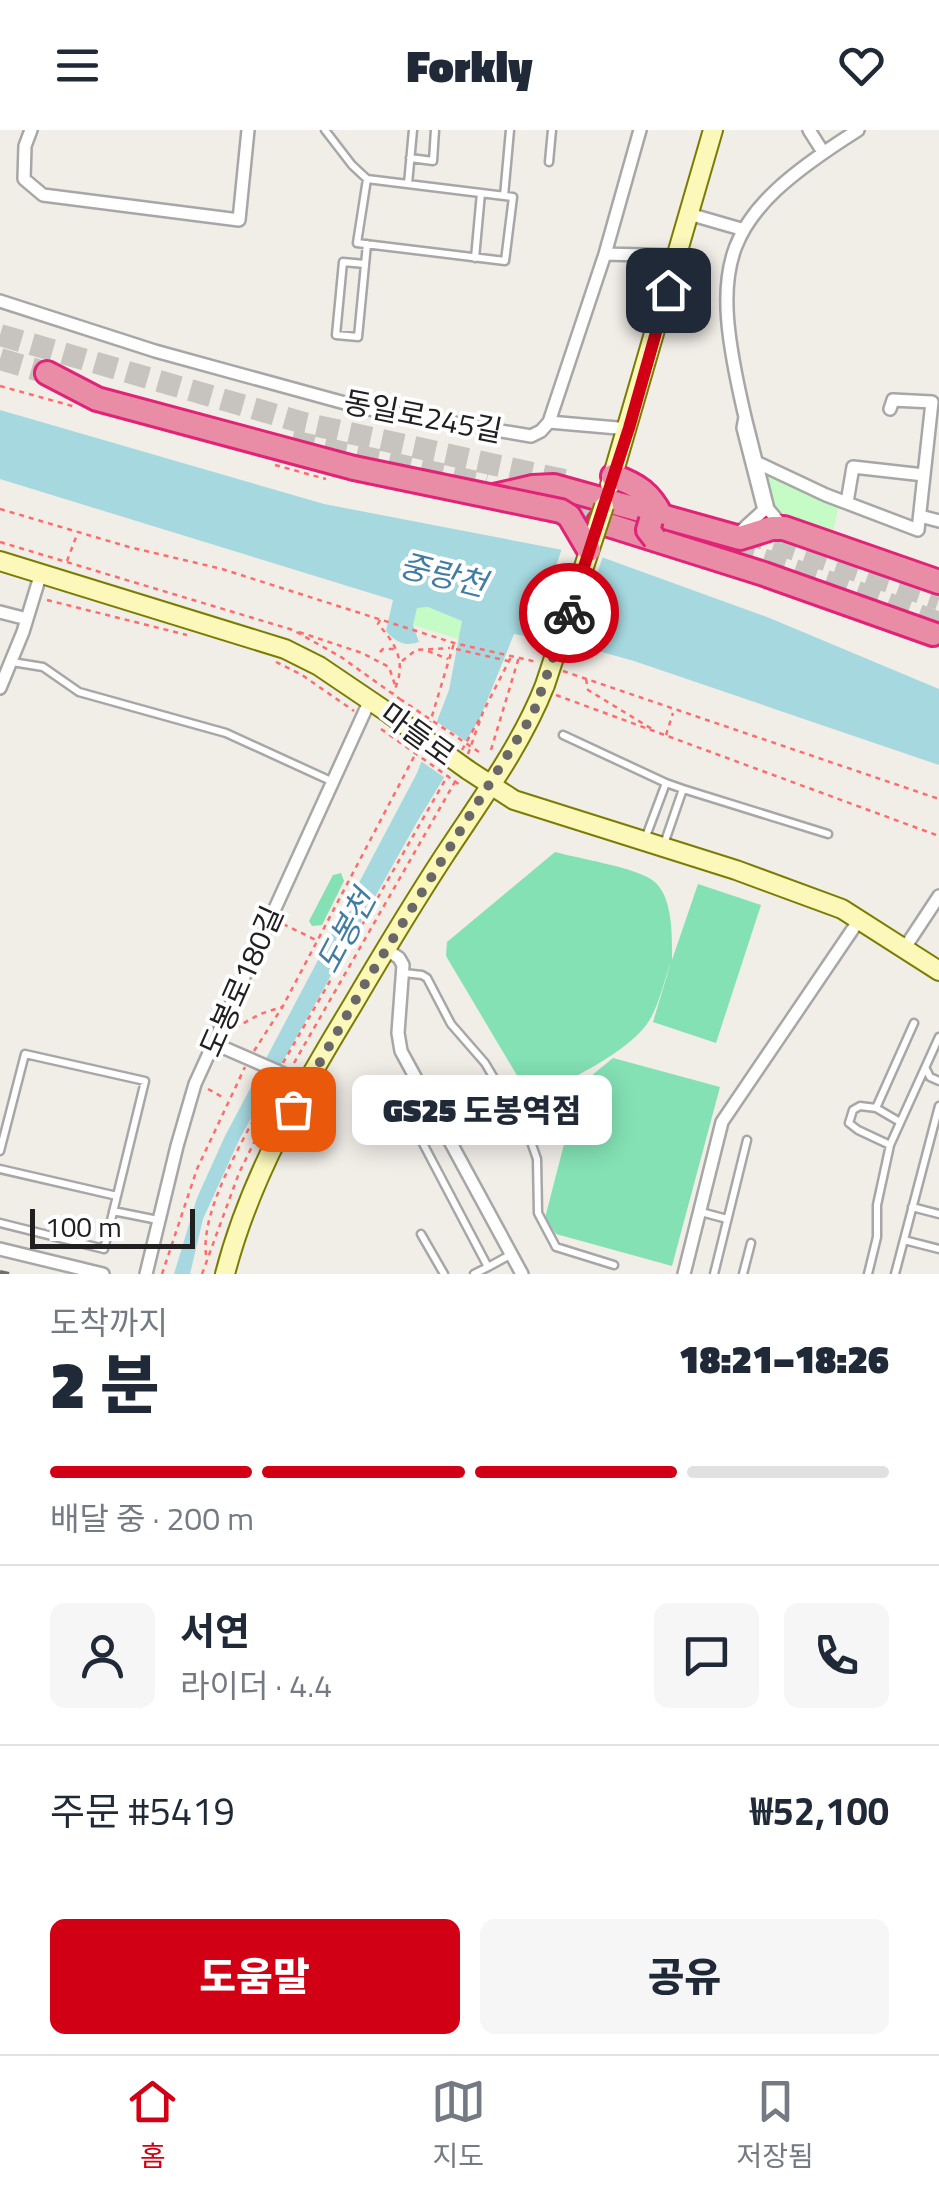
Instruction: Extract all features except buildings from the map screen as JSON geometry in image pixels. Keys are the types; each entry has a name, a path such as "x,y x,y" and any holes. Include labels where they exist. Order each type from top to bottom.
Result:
{"highway":[{"path":"46,373 97,399 354,468 560,510 569,516 589,550"},
{"path":"613,476 646,490 656,525"},
{"path":"498,495 532,486 554,486 602,509 656,525 832,598 933,634"},
{"path":"656,525 744,538 784,528 939,582"}],"main road":[{"path":"225,1274 294,1077 386,949 550,690 713,130"},
{"name":"마들로","path":"0,561 285,649 320,666 462,769 514,800 791,889 859,920 939,971"}],"street":[{"path":"31,130 25,146 24,179 43,195 240,220 248,130"},
{"name":"동일로245길","path":"0,301 155,352 363,408 531,436 549,422 605,254 640,130"},
{"path":"809,130 823,152"},
{"path":"784,528 768,509 731,358 726,307 732,254 741,230 760,204 823,152 858,130"},
{"path":"690,214 741,230"},
{"path":"605,254 678,256"},
{"path":"756,462 918,530 924,476 933,459 935,402 892,400 890,409"},
{"path":"735,536 764,510 743,428 745,417"},
{"path":"549,422 629,428"},
{"path":"847,502 853,467 924,476"},
{"path":"920,516 939,520"},
{"path":"0,688 41,573"},
{"path":"0,612 27,619"},
{"name":"도봉로180길","path":"146,1274 185,1116 269,918 370,700"},
{"path":"904,949 939,896"},
{"path":"684,1274 722,1122 859,920"},
{"path":"386,949 400,958 401,1051 522,1274"},
{"path":"218,1045 294,1077"},
{"path":"0,1249 102,1274"}],"lane":[{"path":"325,130 367,179 514,197 506,261 358,243 367,179"},
{"path":"408,184 413,130"},
{"path":"410,158 433,161 435,130"},
{"path":"504,196 510,130"},
{"path":"548,162 552,130"},
{"path":"475,258 482,193"},
{"path":"366,264 343,262 336,335 358,336 366,264 368,244"},
{"path":"12,662 43,667 79,692 226,733 332,782"},
{"path":"563,735 683,789 828,834"},
{"path":"653,845 666,782"},
{"path":"653,845 683,789"},
{"path":"402,973 427,978 451,1024 485,1063 530,1138 537,1159 538,1212 556,1247 614,1266"},
{"path":"876,1108 914,1023"},
{"path":"868,1274 890,1144 936,1051 939,1037"},
{"path":"0,1151 25,1054 145,1081 104,1249 0,1223"},
{"path":"926,1068 930,1077 939,1080"},
{"path":"398,1096 488,1267"},
{"path":"890,1144 849,1123 853,1110 860,1106 876,1108 900,1122"},
{"path":"895,1274 939,1106"},
{"path":"714,1274 747,1140"},
{"path":"0,1170 116,1196"},
{"path":"912,1207 939,1214"},
{"path":"113,1211 158,1220"},
{"path":"700,1212 727,1219"},
{"path":"422,1234 444,1274"},
{"path":"904,1240 939,1250"},
{"path":"744,1274 751,1243"},
{"path":"474,1274 510,1255"}],"path":[{"path":"0,508 222,569 510,661"},
{"path":"67,562 76,538"},
{"path":"47,600 186,634"},
{"path":"380,618 378,624 401,662 392,693"},
{"path":"293,630 362,653 388,667 396,688"},
{"path":"428,726 455,646"},
{"path":"401,662 411,653 455,646 546,665"},
{"path":"380,652 396,649"},
{"path":"424,650 450,660"},
{"path":"202,1274 239,1173 462,769 483,712 512,655"},
{"path":"491,750 494,730 520,658"},
{"path":"272,660 302,675 355,712"},
{"path":"560,669 939,798"},
{"path":"586,678 588,690 655,731"},
{"path":"550,690 939,836"},
{"path":"462,769 483,712"},
{"path":"666,736 674,713"},
{"path":"390,714 462,769"},
{"path":"390,714 480,752"},
{"path":"162,1274 186,1198 227,1100 283,1006 420,743"},
{"path":"206,1256 204,1231 216,1198 278,1072 447,776"},
{"path":"269,918 318,941"},
{"path":"218,1045 260,1014 283,1006"},
{"path":"202,1085 224,1098"}],"green space":[{"path":"767,471 839,506 831,539 783,519 773,502"},
{"path":"428,607 462,621 459,639 413,625 417,608"},
{"path":"555,852 629,870 657,884 670,915 672,960 698,884 761,905 716,1043 653,1022 671,962 656,1008 640,1033 595,1066 531,1099 446,956 447,942"},
{"path":"341,873 344,881 322,925 312,926 309,921 333,875"},
{"path":"613,1058 720,1087 672,1266 556,1234 545,1218 579,1086"}],"water":[{"name":"중랑천","path":"0,410 324,504 604,558 767,617 939,689 939,765 634,661 577,645 514,634 480,718 417,822 240,1138 203,1219 190,1274 174,1274 197,1198 225,1136 417,773 449,690 462,621 428,607 417,608 413,625 419,642 401,643 386,631 393,600 0,479"}],"pier":[{"path":"563,545 604,553 572,649 532,640"},
{"path":"434,720 470,744 448,780 418,759"}],"tunnel":[{"path":"0,335 304,423 573,482"},
{"path":"0,359 64,378"},
{"path":"292,441 486,484"},
{"path":"541,497 742,553 939,623"},
{"path":"743,532 939,599"}],"railway":[{"path":"0,1272 9,1274"}],"way so far":[{"path":"293,1109 366,982 533,714 569,613"}],"place":[{"name":"GS25 도봉역점","path":"293,1109"}],"route":[{"path":"569,613 629,428 668,290"}],"water label":[{"name":"도봉천","path":"345,931"}]}
